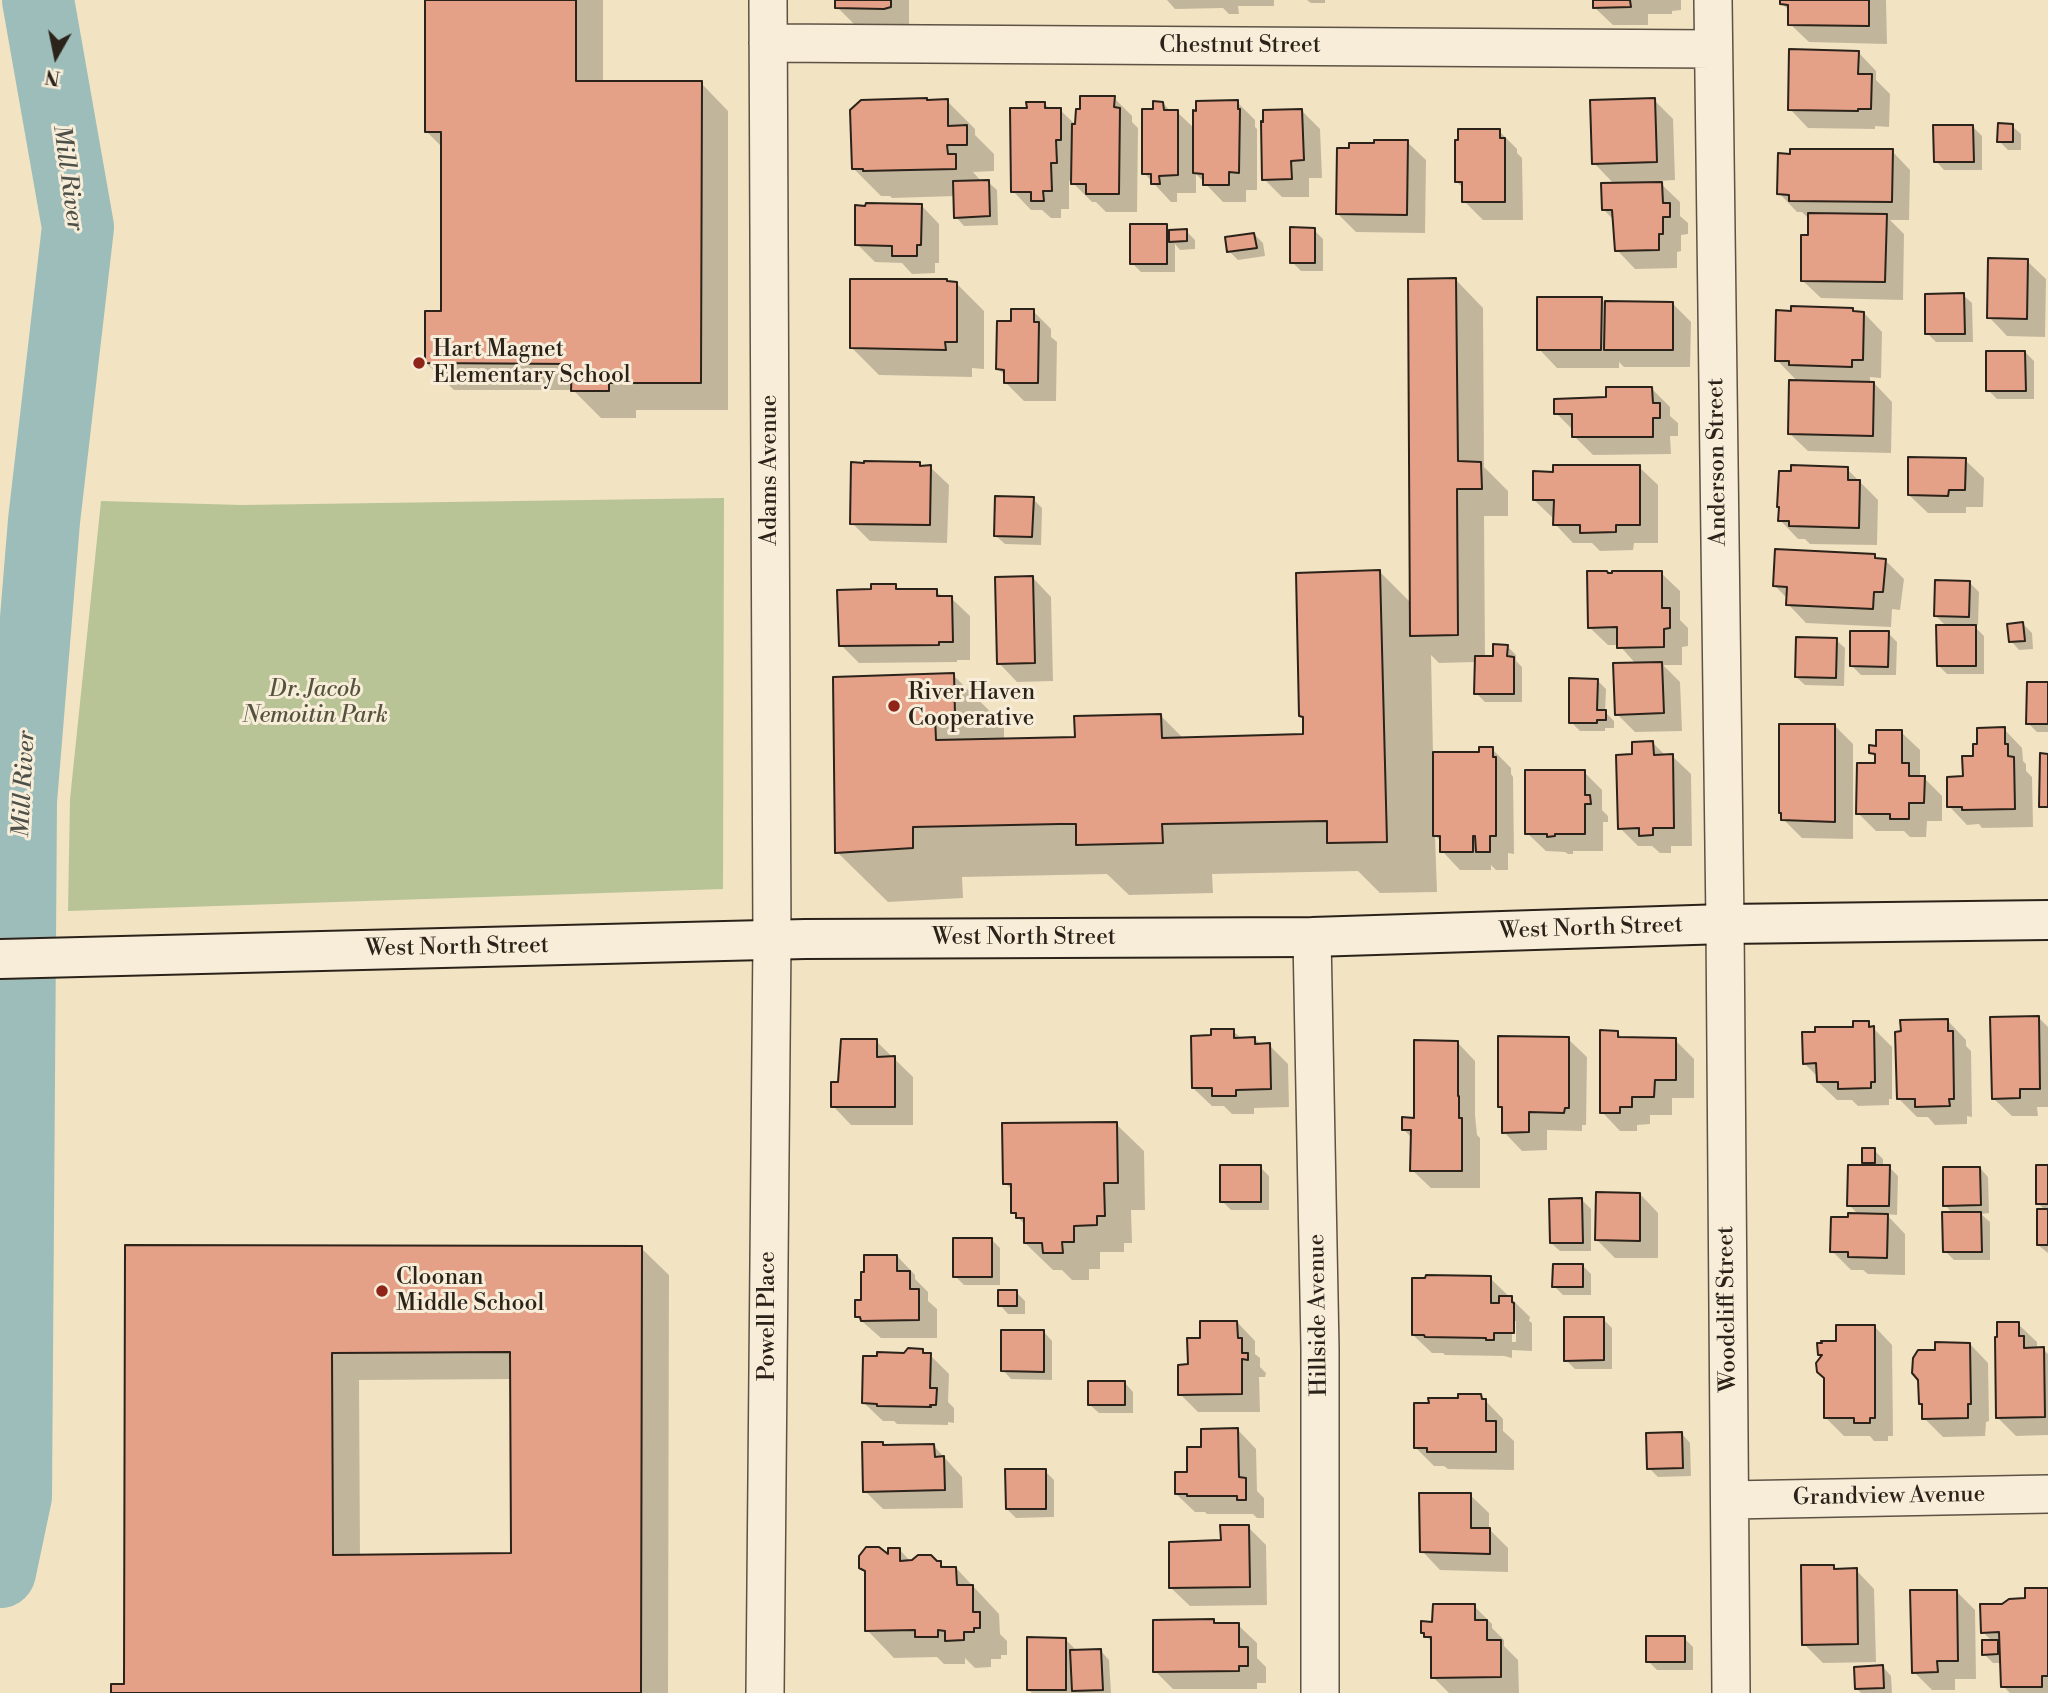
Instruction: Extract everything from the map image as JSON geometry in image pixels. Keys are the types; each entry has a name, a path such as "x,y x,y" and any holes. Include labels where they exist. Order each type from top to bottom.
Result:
{"street":[{"name":"Adams Avenue","path":"768,0 772,940"},
{"name":"Anderson Street","path":"1713,0 1725,924"},
{"name":"Chestnut Street","path":"768,43 1712,49"},
{"name":"West North Street","path":"0,958 772,940 1311,937 1725,924 2048,920"},
{"name":"Woodcliff Street","path":"1725,924 1731,1693"},
{"name":"Hillside Avenue","path":"1311,937 1320,1363 1320,1693"},
{"name":"Powell Place","path":"765,1693 772,940"},
{"name":"Grandview Avenue","path":"1730,1500 2048,1494"}],"green space":[{"name":"Dr. Jacob Nemoitin Park","path":"724,498 723,889 68,911 70,799 101,501 242,505"}],"building":[{"path":"425,0 576,0 576,81 702,81 701,383 609,383 609,391 571,391 572,364 425,363 425,311 441,311 441,132 425,132"},
{"path":"835,0 891,0 891,7 835,8"},
{"path":"1593,0 1630,0 1631,7 1593,8"},
{"path":"1780,0 1869,0 1869,26 1788,25 1788,5 1780,4"},
{"path":"1789,49 1859,51 1858,74 1872,74 1871,109 1788,110"},
{"path":"1080,96 1115,96 1114,107 1120,108 1119,194 1086,194 1086,184 1071,184 1072,124 1075,124 1076,109 1080,109"},
{"path":"1655,98 1657,162 1592,164 1590,100"},
{"path":"948,99 948,126 967,125 967,145 947,145 948,154 956,154 956,169 852,169 850,110 861,100"},
{"path":"1238,100 1239,173 1229,172 1229,185 1203,185 1203,174 1193,173 1193,110 1196,111 1196,101"},
{"path":"1153,101 1163,102 1164,110 1178,110 1178,175 1159,176 1160,184 1151,184 1151,174 1142,174 1142,109 1153,109"},
{"path":"1026,102 1045,102 1045,108 1061,108 1061,140 1056,140 1057,163 1051,163 1052,191 1043,191 1044,201 1031,201 1031,192 1011,192 1010,108 1027,108"},
{"path":"1302,109 1304,160 1291,161 1292,179 1262,180 1263,110"},
{"path":"1998,123 2013,124 2013,142 1997,142"},
{"path":"1933,125 1973,125 1974,162 1934,162"},
{"path":"1458,129 1500,129 1500,138 1505,138 1505,202 1462,202 1462,182 1455,182 1455,140 1458,140"},
{"path":"1374,140 1408,140 1407,215 1336,214 1337,148 1349,148 1349,143 1374,143"},
{"path":"1790,149 1893,149 1892,202 1789,201 1789,195 1777,194 1778,153 1790,154"},
{"path":"989,180 990,216 954,218 953,181"},
{"path":"1662,182 1663,203 1670,203 1670,217 1663,217 1659,250 1615,251 1612,210 1602,210 1601,183"},
{"path":"866,203 922,204 921,245 917,245 917,256 892,256 892,246 855,245 855,205 865,206"},
{"path":"1808,213 1887,214 1885,282 1801,281 1801,235 1808,235"},
{"path":"1130,224 1167,224 1167,264 1130,264"},
{"path":"1290,227 1315,228 1315,263 1290,263"},
{"path":"1187,229 1187,241 1169,242 1169,230"},
{"path":"1254,233 1257,248 1227,252 1225,237"},
{"path":"1988,258 2028,259 2027,319 1987,318"},
{"path":"1456,278 1458,461 1481,462 1482,489 1457,489 1458,635 1410,636 1408,279"},
{"path":"850,279 947,279 957,282 957,342 945,342 946,350 850,348"},
{"path":"1964,293 1965,334 1925,334 1925,294"},
{"path":"1537,297 1602,297 1601,350 1537,350"},
{"path":"1605,301 1673,302 1673,350 1604,350"},
{"path":"1791,306 1853,308 1853,311 1864,312 1863,360 1852,360 1852,367 1789,365 1789,361 1775,361 1776,310 1791,311"},
{"path":"1011,309 1034,309 1034,322 1039,322 1038,383 1004,383 1004,370 996,369 997,321 1011,321"},
{"path":"1986,351 2025,351 2026,391 1986,391"},
{"path":"1789,380 1874,382 1873,436 1788,434"},
{"path":"1606,387 1652,387 1653,403 1660,403 1660,418 1653,418 1653,437 1572,437 1572,414 1554,414 1554,399 1606,397"},
{"path":"1908,457 1966,458 1965,490 1949,490 1948,496 1908,495"},
{"path":"851,462 920,462 920,466 931,465 930,525 850,524"},
{"path":"1553,465 1640,465 1640,525 1616,525 1616,532 1580,533 1580,525 1553,525 1554,500 1533,500 1533,471 1553,472"},
{"path":"1791,465 1848,467 1848,480 1860,480 1859,528 1789,526 1789,521 1778,521 1779,471 1791,471"},
{"path":"995,496 1034,497 1032,537 994,536"},
{"path":"1775,549 1875,554 1875,558 1886,559 1883,592 1874,592 1873,609 1786,605 1787,587 1773,586"},
{"name":"River Haven Cooperative","path":"1380,570 1387,842 1327,843 1327,821 1162,824 1163,843 1076,845 1076,824 1060,824 913,827 913,848 835,853 833,677 954,673 955,715 935,715 936,740 1075,737 1074,716 1161,714 1162,738 1303,734 1303,717 1299,716 1296,573"},
{"path":"1587,571 1662,571 1662,608 1670,608 1670,628 1664,629 1664,647 1617,648 1617,627 1588,628"},
{"path":"1033,576 1035,663 997,664 995,577"},
{"path":"1935,580 1970,581 1969,617 1934,616"},
{"path":"871,584 896,584 896,589 937,589 937,596 952,596 953,642 939,642 939,645 839,646 837,590 871,589"},
{"path":"2023,622 2025,641 2009,642 2007,624"},
{"path":"1936,625 1976,625 1976,666 1937,666"},
{"path":"1850,631 1889,631 1888,667 1850,666"},
{"path":"1796,637 1837,638 1836,678 1795,677"},
{"path":"1493,644 1508,645 1507,656 1514,657 1514,694 1474,694 1475,656 1493,656"},
{"path":"1662,662 1664,713 1615,715 1613,663"},
{"path":"1569,678 1598,679 1597,710 1606,710 1606,720 1597,720 1597,723 1569,723"},
{"path":"2027,682 2048,682 2048,724 2026,724"},
{"path":"1779,724 1835,724 1835,822 1781,820"},
{"path":"2005,727 2008,756 2014,757 2015,809 1962,810 1962,807 1947,807 1947,777 1963,776 1962,756 1973,756 1973,744 1977,744 1977,728"},
{"path":"1876,730 1902,730 1902,763 1909,763 1909,776 1925,776 1924,803 1909,803 1909,819 1890,819 1890,814 1856,814 1857,763 1875,763 1875,754 1869,753 1869,745 1876,746"},
{"path":"1653,741 1654,755 1673,754 1674,828 1653,828 1653,835 1639,836 1639,828 1618,829 1616,755 1632,754 1632,742"},
{"path":"1479,747 1493,747 1493,757 1496,757 1496,836 1490,836 1490,852 1476,852 1473,836 1473,852 1440,852 1440,836 1433,836 1433,752 1479,752"},
{"path":"2040,753 2048,754 2048,807 2039,807"},
{"path":"1525,770 1585,770 1585,795 1590,795 1591,804 1585,804 1585,834 1555,834 1547,837 1547,834 1525,834"},
{"path":"2039,1016 2040,1089 2020,1089 2020,1098 1992,1099 1990,1017"},
{"path":"1948,1019 1948,1031 1953,1031 1954,1099 1949,1099 1950,1106 1915,1107 1915,1099 1897,1099 1895,1032 1901,1031 1900,1020"},
{"path":"1853,1021 1869,1021 1869,1027 1874,1026 1875,1082 1871,1082 1871,1088 1838,1089 1838,1082 1817,1082 1816,1063 1803,1064 1802,1032 1815,1032 1815,1027 1853,1027"},
{"path":"1211,1029 1234,1029 1234,1038 1255,1037 1255,1044 1270,1043 1271,1089 1236,1090 1236,1096 1212,1096 1212,1088 1192,1088 1191,1036 1211,1035"},
{"path":"1600,1030 1618,1031 1618,1037 1676,1038 1676,1080 1655,1080 1654,1097 1632,1097 1632,1107 1620,1107 1620,1113 1600,1113"},
{"path":"1498,1036 1569,1037 1569,1108 1565,1108 1564,1113 1529,1112 1529,1132 1502,1133 1502,1107 1498,1107"},
{"path":"841,1039 877,1039 877,1057 895,1056 895,1107 831,1107 831,1082 838,1082"},
{"path":"1414,1040 1458,1041 1462,1171 1410,1171 1411,1130 1402,1130 1402,1117 1414,1118"},
{"path":"1117,1122 1118,1183 1104,1183 1105,1216 1097,1216 1097,1225 1074,1226 1074,1242 1062,1242 1063,1253 1043,1253 1042,1243 1024,1243 1024,1218 1016,1218 1016,1213 1011,1213 1011,1184 1003,1184 1002,1123"},
{"path":"1862,1148 1875,1148 1875,1163 1862,1163"},
{"path":"1220,1165 1261,1165 1261,1202 1220,1202"},
{"path":"1848,1165 1890,1165 1889,1206 1847,1206"},
{"path":"2036,1165 2048,1165 2048,1204 2036,1204"},
{"path":"1943,1167 1980,1167 1981,1205 1943,1206"},
{"path":"1596,1192 1640,1193 1640,1241 1595,1240"},
{"path":"1582,1198 1583,1243 1550,1243 1549,1199"},
{"path":"2037,1209 2048,1209 2048,1245 2037,1245"},
{"path":"1942,1212 1981,1212 1982,1252 1943,1252"},
{"path":"1848,1213 1888,1214 1887,1258 1848,1257 1848,1252 1830,1252 1831,1217 1848,1217"},
{"path":"953,1238 992,1238 992,1277 953,1277"},
{"path":"125,1245 642,1246 641,1693 111,1693 111,1684 124,1684","holes":["510,1352 511,1553 333,1555 332,1353"]},
{"path":"864,1255 897,1255 897,1271 910,1271 910,1289 919,1289 919,1320 861,1321 860,1317 855,1317 855,1300 861,1300"},
{"path":"1553,1264 1583,1264 1583,1287 1552,1287"},
{"path":"1426,1275 1491,1276 1491,1303 1499,1303 1499,1296 1512,1296 1514,1333 1494,1333 1494,1340 1412,1335 1412,1278 1425,1278"},
{"path":"998,1290 1017,1290 1017,1306 998,1306"},
{"path":"1564,1317 1604,1317 1604,1360 1564,1361"},
{"path":"1200,1321 1237,1321 1238,1338 1242,1338 1242,1353 1248,1353 1248,1360 1242,1359 1242,1394 1178,1395 1178,1365 1188,1364 1187,1338 1200,1338"},
{"path":"1997,1322 2019,1322 2019,1336 2024,1336 2024,1348 2044,1347 2045,1417 1996,1418"},
{"path":"1836,1325 1875,1325 1875,1418 1870,1418 1870,1423 1854,1423 1854,1418 1824,1418 1824,1378 1817,1372 1816,1363 1822,1355 1818,1355 1817,1343 1836,1341"},
{"path":"1001,1330 1044,1330 1044,1372 1001,1371"},
{"path":"1935,1342 1970,1343 1971,1404 1968,1404 1968,1418 1922,1419 1918,1380 1912,1373 1913,1358 1918,1350 1935,1350"},
{"path":"908,1348 923,1349 923,1353 931,1353 930,1388 937,1388 936,1405 877,1406 862,1403 863,1356 877,1356 877,1352 904,1353"},
{"path":"1088,1381 1125,1381 1125,1405 1088,1405"},
{"path":"1458,1394 1481,1394 1482,1399 1486,1399 1486,1421 1496,1421 1496,1452 1427,1452 1427,1448 1414,1448 1414,1403 1429,1403 1428,1398 1458,1398"},
{"path":"1238,1428 1239,1477 1246,1478 1246,1500 1237,1500 1237,1496 1175,1494 1175,1472 1187,1472 1187,1447 1201,1447 1201,1429"},
{"path":"1682,1432 1683,1468 1647,1469 1646,1433"},
{"path":"862,1442 883,1442 883,1445 934,1444 935,1457 944,1456 945,1490 863,1492"},
{"path":"1005,1469 1046,1469 1046,1509 1006,1509"},
{"path":"1419,1493 1471,1493 1471,1528 1490,1528 1490,1554 1420,1552"},
{"path":"1220,1525 1249,1525 1250,1587 1169,1588 1169,1542 1221,1540"},
{"path":"866,1547 879,1547 888,1554 888,1548 900,1548 900,1561 912,1560 918,1555 931,1555 941,1561 941,1567 956,1567 957,1585 973,1585 973,1612 980,1612 980,1628 974,1628 974,1632 964,1632 964,1640 945,1641 945,1631 938,1630 938,1637 915,1637 915,1630 865,1631 865,1571 859,1568 859,1556"},
{"path":"1801,1565 1834,1565 1834,1569 1857,1568 1858,1644 1802,1645"},
{"path":"2025,1588 2048,1588 2048,1676 2042,1676 2042,1687 2001,1687 1999,1632 1981,1633 1980,1604 2002,1604 2009,1599 2025,1598"},
{"path":"1910,1590 1957,1590 1958,1661 1937,1661 1938,1672 1912,1673"},
{"path":"1433,1604 1475,1604 1475,1620 1487,1620 1487,1640 1501,1640 1501,1677 1431,1678 1431,1637 1424,1637 1424,1633 1421,1633 1421,1621 1432,1622"},
{"path":"1214,1619 1214,1623 1239,1623 1239,1647 1248,1647 1248,1666 1239,1666 1239,1671 1153,1672 1153,1620"},
{"path":"1646,1636 1685,1636 1685,1662 1646,1662"},
{"path":"1027,1637 1066,1638 1066,1690 1027,1690"},
{"path":"1982,1640 1998,1640 1998,1654 1982,1655"},
{"path":"1101,1649 1103,1690 1072,1691 1070,1650"},
{"path":"1883,1665 1884,1688 1855,1689 1854,1667"}],"waterway":[{"name":"Mill River","path":"0,1572 16,1496 21,801 44,521 78,227 38,0"}],"place":[{"name":"Hart Magnet Elementary School","path":"419,363"},
{"name":"River Haven Cooperative","path":"894,706"},
{"name":"Cloonan Middle School","path":"382,1291"}]}
